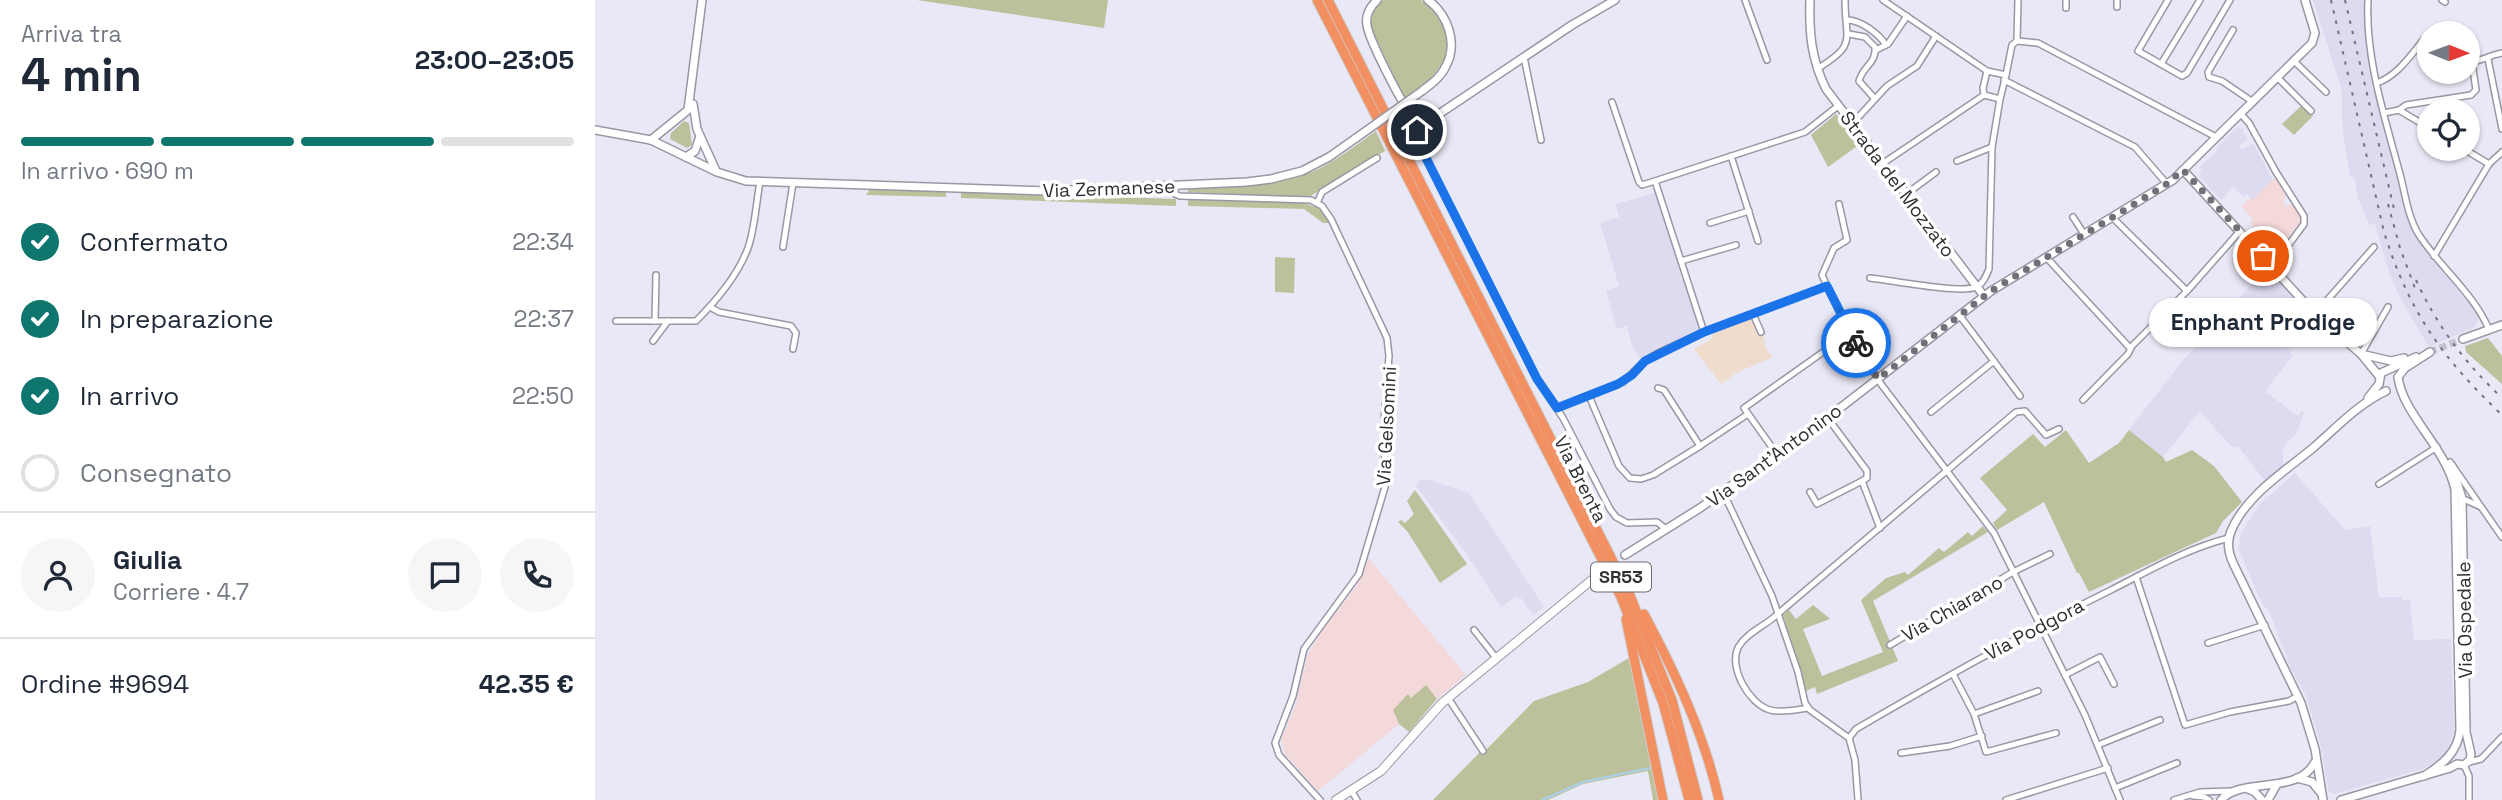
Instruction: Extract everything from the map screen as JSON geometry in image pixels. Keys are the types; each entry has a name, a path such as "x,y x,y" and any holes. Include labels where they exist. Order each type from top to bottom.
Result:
{"highway":[{"name":"Via Brenta","path":"1317,0 1621,597 1663,703 1689,800"},
{"name":"Via Brenta","path":"1328,0 1629,593 1659,664 1682,735 1698,800"},
{"path":"1599,532 1607,542 1687,701 1703,742 1719,800"},
{"path":"1621,597 1663,800"}],"main road":[{"path":"1336,800 1381,771 1448,698 1599,574"}],"street":[{"path":"651,140 686,113 692,90 702,0"},
{"path":"1377,0 1368,14 1369,33 1405,107 1415,116 1425,118 1439,114 1589,14 1615,0"},
{"name":"Via Zermanese","path":"595,130 651,140 716,172 739,180 760,182 1048,191 1261,180 1291,175 1319,163 1422,91 1442,73 1449,59 1447,24 1438,8 1428,0"},
{"path":"1745,0 1767,60"},
{"name":"Strada del Mozzato","path":"1810,0 1810,37 1817,69 1838,106 1985,296"},
{"path":"1817,69 1843,51 1849,34 1845,0"},
{"path":"1883,0 1987,71 2005,77 2135,147 2167,184"},
{"path":"2017,41 2018,0"},
{"path":"2066,0 2066,8"},
{"path":"2168,0 2138,51 2179,75 2187,74 2230,0"},
{"path":"2161,64 2200,0"},
{"name":"Via Sant'Antonino","path":"1626,555 1723,492 1827,417 1985,296 2167,184 2312,43 2316,36 2305,0"},
{"path":"2368,0 2367,16 2377,83 2413,223 2434,256 2476,307 2489,330"},
{"path":"1849,34 1865,37 1875,50 1886,45 1907,16"},
{"path":"1847,20 1857,21 1881,38 1886,45"},
{"path":"2233,30 2208,72 2209,77 2222,81 2253,102"},
{"path":"1852,124 1887,86 1917,66 1936,36"},
{"path":"1870,278 1960,289 1976,287 1985,278 1989,270 1992,147 2012,45 2017,41 2038,43 2216,137"},
{"path":"2377,83 2396,72 2417,48"},
{"name":"Strada del Mozzato","path":"1875,50 1873,60 1861,74 1859,81 1875,99"},
{"path":"2384,113 2399,110 2406,105 2471,95 2476,90 2472,62 2502,53"},
{"path":"1524,57 1541,140"},
{"path":"2488,59 2502,129"},
{"path":"2294,61 2326,92"},
{"path":"1984,95 1987,71"},
{"path":"2277,78 2311,111"},
{"path":"692,90 693,115 698,134 716,172"},
{"path":"1882,164 1984,95 2000,99"},
{"path":"1612,102 1639,182 1642,184 1805,132 1838,106"},
{"path":"2399,110 2417,121"},
{"path":"2240,113 2304,216 2304,224 2273,266"},
{"path":"1415,116 1421,148 1537,379 1557,408 1613,513 1627,523 1657,522 1666,529"},
{"path":"686,157 697,148 698,134"},
{"path":"1957,161 1992,147"},
{"path":"2434,256 2489,164 2502,152"},
{"path":"1731,156 1758,241"},
{"path":"1174,186 1177,195 1184,196 1311,200 1317,203 1322,192 1377,158"},
{"path":"2480,159 2489,164"},
{"path":"2183,170 2315,314 2361,354 2389,370 2398,380 2405,400 2502,537"},
{"path":"1905,195 1936,172"},
{"path":"1655,181 1704,332"},
{"path":"616,321 696,321 710,307 737,270 748,248 760,182"},
{"path":"783,247 793,183"},
{"path":"1183,186 1184,196"},
{"name":"Via Gelsomini","path":"1317,203 1327,211 1385,332 1389,356 1384,421 1386,483 1363,566 1354,583 1304,649 1293,696 1275,743 1279,755 1320,800"},
{"path":"1839,204 1847,240 1835,248 1822,275 1827,286 1850,333 1878,379 1991,528 2065,675 2120,800"},
{"path":"1710,223 1749,211"},
{"path":"2073,217 2084,234"},
{"path":"2112,217 2186,291"},
{"path":"2083,400 2129,355 2130,348 2240,231"},
{"path":"1681,261 1736,245"},
{"path":"2315,314 2374,247"},
{"path":"2046,257 2130,348"},
{"path":"655,321 656,275"},
{"path":"1557,408 1628,379 1645,361 1704,332 1827,286"},
{"path":"710,307 719,312 791,327 796,333 793,349"},
{"path":"2361,354 2388,307"},
{"path":"1753,314 1761,332"},
{"path":"1960,316 2020,396"},
{"path":"653,341 668,321"},
{"path":"2463,340 2502,325"},
{"path":"1776,453 1744,408 1850,333"},
{"path":"2361,354 2391,361 2430,352"},
{"path":"2363,405 2389,370 2430,352"},
{"path":"2322,797 2311,734 2298,696 2231,560 2228,538 2236,521 2253,500 2363,405 2388,391 2405,368 2430,352"},
{"path":"2361,354 2388,391 2405,400"},
{"path":"1931,412 1994,361"},
{"path":"1658,388 1664,390 1700,446"},
{"path":"1589,396 1619,466 1630,478 1641,480 1748,414"},
{"path":"1808,708 1778,712 1763,708 1748,690 1736,667 1735,657 1741,643 2019,410 2028,413 2046,435 2059,429"},
{"path":"1810,492 1817,504 1867,478 1867,471 1827,417"},
{"path":"2379,484 2437,446"},
{"path":"2437,446 2460,497 2482,508"},
{"path":"2424,776 2443,763 2453,751 2460,730 2460,497 2450,461"},
{"path":"1862,481 1879,528"},
{"path":"1723,492 1772,596 1808,708 1849,738 1856,765 1858,800"},
{"path":"2460,497 2472,492"},
{"name":"Via Ospedale","path":"2460,497 2466,732 2470,750 2463,764"},
{"name":"Via Podgora","path":"1849,738 1856,729 2040,625 2136,578 2228,538"},
{"name":"Via Chiarano","path":"1890,645 2013,572 2050,554"},
{"path":"2136,578 2185,725 2298,696"},
{"path":"2208,643 2265,625"},
{"path":"1474,630 1497,659"},
{"path":"2065,675 2100,657 2114,684"},
{"path":"1953,674 1975,714 1986,751 2056,733"},
{"path":"1975,714 2038,691"},
{"path":"1448,698 1483,751"},
{"path":"2098,745 2160,720"},
{"path":"1901,753 1950,746 1982,736"},
{"path":"2341,800 2476,762 2502,737"},
{"path":"2453,751 2463,745 2478,755 2487,753"},
{"path":"2453,751 2453,760 2463,764 2469,776 2469,800"},
{"path":"2116,788 2177,763"},
{"path":"2006,800 2108,768"},
{"path":"2174,800 2200,792 2231,791 2277,784 2315,768"},
{"path":"2296,778 2312,782 2322,797"},
{"path":"2268,800 2277,784"},
{"path":"2248,789 2262,800"},
{"path":"1351,790 1357,800"},
{"path":"2221,800 2231,791"},
{"path":"2186,797 2201,796 2209,800"}],"shaded area":[{"path":"2313,0 2365,0 2367,42 2413,225 2477,312 2475,327 2429,347 2400,298 2375,224 2370,225 2359,201 2354,177 2350,177 2342,125 2342,91"},
{"path":"2237,127 2245,130 2243,131 2248,139 2239,146 2242,149 2253,143 2273,180 2252,200 2247,194 2243,197 2234,187 2221,200 2199,176 2202,170 2199,167 2217,152 2216,149"},
{"path":"2275,178 2286,195 2283,202 2286,207 2291,204 2295,206 2302,220 2272,256 2267,252 2275,243 2266,233 2263,236 2250,223 2253,220 2241,206"},
{"path":"1654,193 1676,250 1681,279 1684,279 1700,331 1664,348 1661,346 1641,359 1632,346 1627,326 1617,329 1606,291 1619,286 1600,223 1619,217 1616,204"},
{"path":"2267,267 2303,306 2302,311 2279,330 2274,330 2260,313 2255,317 2278,344 2282,342 2293,355 2265,391 2298,416 2304,412 2297,432 2283,448 2283,466 2265,481 2238,446 2234,448 2225,440 2200,411 2163,457 2129,430 2179,365"},
{"path":"1750,319 1754,320 1759,334 1763,335 1765,347 1773,357 1736,373 1721,384 1694,349 1713,338 1712,333"},
{"path":"2295,473 2345,530 2370,526 2379,597 2402,597 2403,600 2410,600 2414,640 2451,639 2454,733 2447,751 2439,760 2425,768 2334,794 2329,792 2321,747 2307,698 2291,669 2269,611 2262,604 2239,550 2240,535 2251,517 2262,502"},
{"path":"1421,479 1469,493 1544,607 1533,615 1521,598 1516,596 1501,607 1464,550 1416,486"},
{"path":"1369,559 1466,675 1437,699 1426,686 1411,698 1408,695 1394,713 1399,724 1318,791 1285,754 1281,740 1295,707 1308,654 1327,623 1356,587"}],"green space":[{"path":"917,0 1108,0 1104,28"},
{"path":"1383,0 1424,1 1441,19 1447,32 1447,55 1441,65 1425,83 1405,99 1370,26 1374,9"},
{"path":"2302,105 2313,116 2294,135 2282,124"},
{"path":"1836,114 1860,144 1828,167 1811,135"},
{"path":"684,121 689,123 692,145 687,148 670,139 671,133"},
{"path":"1376,131 1385,151 1309,197 1187,192 1189,189 1251,185 1297,177 1329,163"},
{"path":"870,189 946,192 946,197 866,195"},
{"path":"961,192 1176,199 1176,206 961,198"},
{"path":"1188,199 1304,203 1321,209 1330,223 1323,223 1304,209 1188,206"},
{"path":"1275,257 1295,258 1294,293 1275,292"},
{"path":"2488,338 2502,356 2502,384 2466,352 2465,346"},
{"path":"2066,430 2089,463 2119,443 2129,430 2166,462 2192,450 2214,466 2242,502 2223,521 2216,533 2089,592 2077,573 2044,502 1997,530 1993,523 2007,510 1980,478 2033,434 2045,447"},
{"path":"1415,490 1467,564 1440,583 1407,531 1398,522 1401,520 1405,523 1414,514 1407,501"},
{"path":"1983,526 1988,532 1873,601 1898,661 1817,694 1815,687 1806,691 1783,615 1806,595 1789,610 1796,619 1813,605 1830,619 1803,629 1822,676 1883,652 1861,600 1886,578 1905,572 1908,575 1939,548 1944,552 1968,532 1972,536"},
{"path":"1629,658 1659,800 1653,800 1648,771 1583,784 1548,800 1433,800 1534,701 1588,682"},
{"path":"1426,685 1437,699 1409,732 1399,724 1393,710 1408,694 1411,698"}],"waterway":[{"path":"1542,800 1583,782 1650,768"}],"tunnel":[{"path":"2430,352 2463,339"}],"railway":[{"path":"2331,0 2384,232 2394,260 2430,332 2462,374 2502,415"},
{"path":"2345,0 2395,213"},
{"path":"2388,204 2416,291"},
{"path":"2416,280 2453,343 2502,398"}],"way so far":[{"path":"1856,343 1878,379 1991,291 2164,186 2183,170 2263,256"}],"place":[{"name":"Enphant Prodige","path":"2263,256"}],"route":[{"path":"1417,130 1421,148 1537,379 1557,408 1628,379 1645,361 1704,332 1827,286 1856,343"}]}
